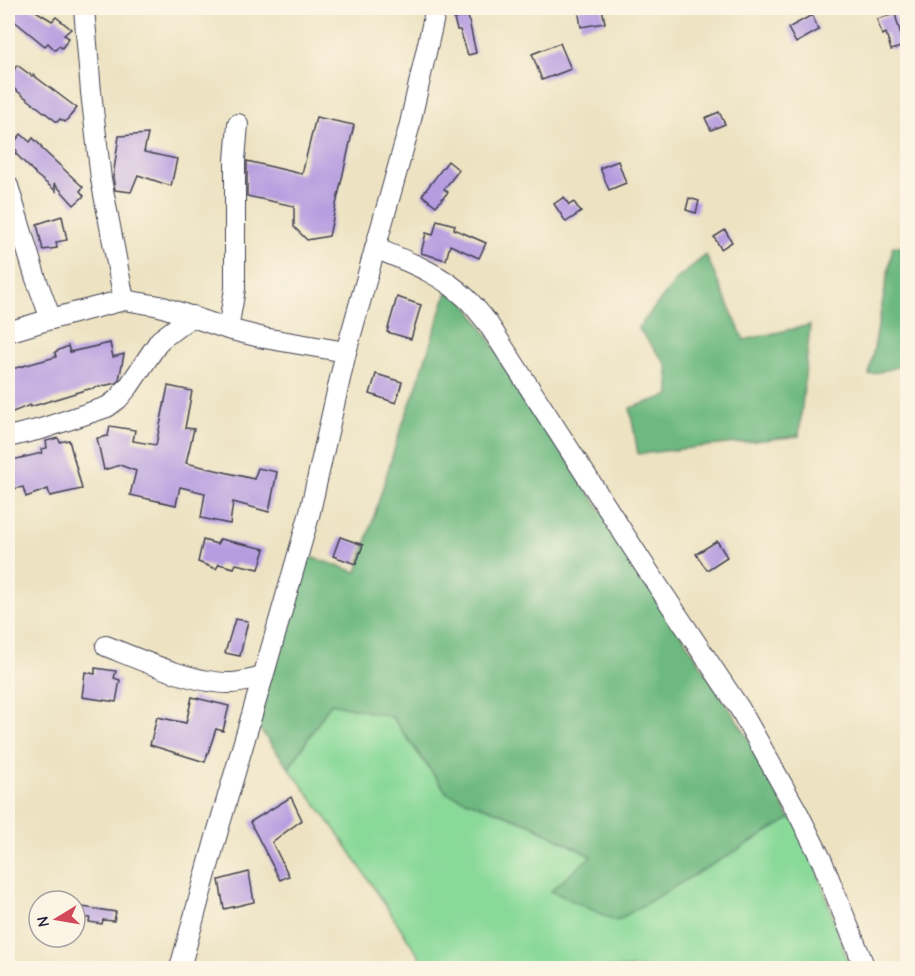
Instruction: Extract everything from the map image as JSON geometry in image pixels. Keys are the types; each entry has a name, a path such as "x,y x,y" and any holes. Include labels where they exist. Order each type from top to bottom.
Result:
{"street":[{"path":"84,8 101,179 124,300"},
{"path":"180,969 309,516 346,352 409,128 436,8"},
{"path":"228,329 235,289 235,160 238,124"},
{"path":"8,186 35,276 51,319"},
{"path":"375,248 421,267 443,281 465,297 487,322 740,709 822,861 865,969"},
{"path":"8,332 124,300 160,306 228,329 264,338 346,352"},
{"path":"8,436 41,429 107,407 118,399 129,386 160,340 192,316"},
{"path":"106,646 202,680 230,683 264,676"}],"green space":[{"path":"893,246 907,248 907,364 869,375"},
{"path":"706,255 744,340 810,325 799,436 638,454 630,408 670,395 667,365 638,328 678,278"},
{"path":"447,292 465,301 751,742 790,819 616,921 551,891 591,856 530,824 447,793 392,717 331,703 289,768 256,724 304,555 357,572 399,434"},
{"path":"331,703 392,717 447,793 530,824 591,856 616,921 798,813 850,968 427,968 341,838 289,768"}],"building":[{"path":"8,8 31,8 52,21 56,17 71,29 64,35 69,38 62,48 59,46 55,50 48,43 45,46 8,16"},
{"path":"578,8 602,8 605,23 581,27"},
{"path":"895,14 904,46 891,50 886,33 882,35 877,19"},
{"path":"812,15 819,30 796,43 788,28"},
{"path":"468,16 476,53 468,55 454,19"},
{"path":"560,43 571,69 542,80 532,54"},
{"path":"17,65 77,108 65,122 60,119 57,122 8,84"},
{"path":"719,112 725,124 711,130 705,118"},
{"path":"316,117 354,125 329,236 307,240 294,227 294,206 247,196 247,161 302,174"},
{"path":"21,134 30,142 33,138 83,187 80,191 84,196 74,205 54,183 56,191 35,174 15,153 17,151 12,145"},
{"path":"148,134 144,152 177,159 171,186 138,175 131,192 115,190 113,177 119,136"},
{"path":"448,161 459,170 444,189 448,192 436,206 422,195"},
{"path":"618,161 626,183 609,190 600,168"},
{"path":"564,197 569,205 574,202 581,212 566,222 554,204"},
{"path":"689,198 699,201 696,213 686,210"},
{"path":"62,216 67,240 56,242 57,248 43,250 37,224"},
{"path":"437,220 455,225 454,229 486,243 479,258 450,245 446,260 421,253 426,233 433,235"},
{"path":"725,230 732,242 721,249 714,237"},
{"path":"397,297 421,305 411,339 387,332"},
{"path":"110,343 113,357 124,354 119,380 116,383 30,407 30,405 8,414 8,370 56,357 55,352 68,346 70,352"},
{"path":"376,374 402,382 396,403 370,394"},
{"path":"168,386 192,391 185,428 194,429 186,463 254,479 258,468 277,472 269,512 233,502 230,524 201,518 205,493 180,487 176,505 130,495 136,471 120,465 104,470 97,438 108,436 110,426 135,430 133,441 156,445"},
{"path":"58,438 60,442 69,440 82,489 50,496 48,489 26,497 23,487 8,490 8,461 42,453 41,449 47,448 46,441"},
{"path":"340,537 363,545 356,564 333,556"},
{"path":"220,539 265,549 259,569 236,564 234,568 219,564 216,569 198,562 203,540 217,544"},
{"path":"717,541 727,557 707,570 696,554"},
{"path":"235,619 248,621 240,656 225,653"},
{"path":"95,668 116,671 114,678 120,680 116,702 82,697 85,672 95,674"},
{"path":"192,697 229,706 223,731 216,729 205,762 150,745 157,717 186,723"},
{"path":"291,797 302,820 272,842 289,876 280,880 250,822"},
{"path":"249,872 254,902 224,909 219,880"},
{"path":"87,908 116,912 114,921 103,920 102,924 89,922 90,918 87,918"}]}
